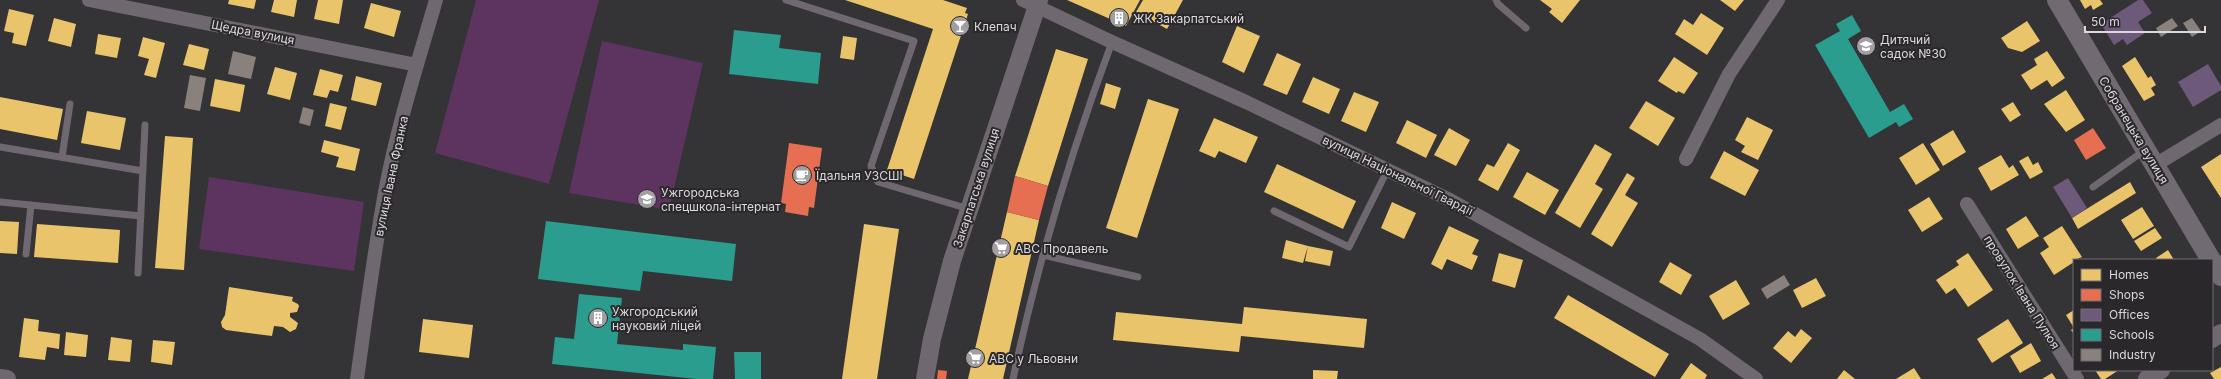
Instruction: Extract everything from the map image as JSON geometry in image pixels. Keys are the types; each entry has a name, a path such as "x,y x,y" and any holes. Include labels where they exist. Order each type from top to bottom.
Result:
{"main road":[{"name":"Собранецька вулиця","path":"2057,0 2211,259"}],"street":[{"name":"Щедра вулиця","path":"89,0 417,65"},
{"name":"вулиця Івана Франка","path":"357,379 370,278 386,186 417,65 436,0"},
{"path":"1686,159 1729,74 1754,33 1778,0"},
{"name":"Закарпатська вулиця","path":"925,379 940,305 1033,2"},
{"name":"вулиця Національної Гвардії","path":"1033,2 1112,42 1246,102 1388,169 1517,236 1700,338 1756,379"},
{"path":"2150,157 2221,125"},
{"name":"провулок Івана Пулюя","path":"1967,204 2077,379"},
{"path":"2147,379 2159,371"},
{"path":"0,378 7,379"}],"lane":[{"path":"786,0 914,41 871,166 878,182 969,209"},
{"path":"1496,0 1498,4 1526,28"},
{"path":"1013,379 1026,315 1073,157 1112,42"},
{"path":"62,157 70,104"},
{"path":"138,273 145,125"},
{"path":"0,147 143,171"},
{"path":"2093,187 2150,157"},
{"path":"1274,211 1349,247 1388,169"},
{"path":"0,202 140,216"},
{"path":"26,254 31,205"},
{"path":"1044,255 1138,278"}],"shaded area":[{"path":"476,0 599,0 549,184 435,153"},
{"path":"602,41 703,63 669,210 569,193"},
{"path":"209,177 364,202 354,271 199,249"}],"building: Homes":[{"path":"229,0 256,0 254,9 228,4"},
{"path":"274,0 297,0 294,17 271,12"},
{"path":"318,0 343,0 339,24 314,19"},
{"path":"845,0 943,0 967,8 965,13 968,14 914,179 887,170 933,29"},
{"name":"ЖК Закарпатський","path":"1067,0 1140,0 1126,26"},
{"path":"1143,0 1183,0 1167,29 1136,12"},
{"path":"1540,0 1580,0 1562,23 1549,12 1552,9"},
{"path":"1720,0 1744,0 1735,11"},
{"path":"2080,0 2100,0 2103,4 2093,10 2091,5 2085,9"},
{"path":"371,3 401,11 394,37 364,28"},
{"path":"9,9 34,15 26,46 12,43 14,33 4,31"},
{"path":"1701,13 1724,28 1707,55 1675,34 1684,19 1693,25"},
{"path":"54,18 76,24 71,47 48,41"},
{"path":"2027,21 2040,41 2022,52 2008,48 2001,38"},
{"path":"1237,26 1260,36 1244,73 1222,62"},
{"path":"98,34 121,38 117,58 95,54"},
{"path":"843,36 857,38 854,60 840,58"},
{"path":"143,37 165,43 156,78 144,75 149,59 138,56"},
{"path":"189,44 209,49 204,70 183,65"},
{"path":"1056,49 1088,59 1048,186 1015,176"},
{"path":"2047,51 2065,78 2052,87 2047,80 2031,90 2021,75 2037,65 2034,59"},
{"path":"1277,53 1301,64 1287,95 1263,85"},
{"path":"1674,57 1698,73 1684,94 1678,91 1677,93 1658,81"},
{"path":"2135,57 2148,78 2151,76 2156,85 2151,88 2155,95 2144,101 2122,66"},
{"path":"275,67 297,73 290,100 267,94"},
{"path":"320,69 343,75 338,92 330,90 327,98 313,95"},
{"path":"356,76 382,83 376,106 351,100"},
{"path":"1313,77 1340,89 1329,114 1302,102"},
{"path":"215,79 245,85 240,112 210,106"},
{"path":"1106,83 1121,88 1115,109 1100,104"},
{"path":"2066,90 2085,120 2066,132 2044,104"},
{"path":"1354,92 1379,102 1366,132 1341,121"},
{"path":"0,97 63,109 57,140 0,129"},
{"path":"1148,99 1179,109 1137,238 1106,228"},
{"path":"1646,101 1675,118 1658,146 1629,128"},
{"path":"2013,102 2021,115 2010,122 2001,109"},
{"path":"330,103 347,107 341,130 325,126"},
{"path":"87,111 126,118 120,150 81,143"},
{"path":"1747,117 1773,130 1758,160 1741,152 1745,146 1735,140"},
{"path":"1214,118 1258,137 1246,163 1219,151 1215,158 1199,151"},
{"path":"1407,120 1437,135 1426,158 1396,143"},
{"path":"1449,128 1470,140 1456,166 1434,155"},
{"path":"1953,130 1966,152 1943,166 1930,144"},
{"path":"165,136 193,138 184,270 155,268"},
{"path":"324,140 360,149 355,171 336,167 339,157 321,152"},
{"path":"1508,143 1520,150 1498,191 1478,180 1487,164 1494,167"},
{"path":"1923,143 1940,170 1916,185 1899,158"},
{"path":"1595,144 1612,154 1595,184 1603,189 1580,228 1555,213"},
{"path":"1724,151 1759,170 1745,196 1710,178"},
{"path":"2221,154 2221,198 2201,167"},
{"path":"2001,155 2009,168 2013,165 2019,175 1991,191 1978,168"},
{"path":"2028,156 2033,165 2038,162 2043,172 2030,179 2019,161"},
{"path":"1277,164 1356,201 1343,229 1264,192"},
{"path":"1527,172 1559,190 1545,215 1513,197"},
{"path":"1627,173 1635,178 1625,195 1638,203 1612,247 1591,234"},
{"path":"2130,182 2136,193 2078,229 2072,218"},
{"path":"1929,197 1943,219 1922,232 1908,210"},
{"path":"1392,202 1416,213 1404,239 1381,228"},
{"path":"2142,207 2154,226 2133,239 2121,220"},
{"path":"1007,212 1039,220 1003,379 968,379"},
{"path":"2026,216 2039,236 2018,249 2006,229"},
{"path":"0,221 19,222 17,254 0,253"},
{"path":"37,224 120,230 118,263 34,257"},
{"path":"864,224 899,229 877,379 842,379"},
{"path":"1449,226 1479,240 1472,254 1478,256 1472,270 1447,259 1442,270 1431,264"},
{"path":"2062,226 2082,257 2073,259 2073,263 2054,275 2040,253 2049,247 2043,238"},
{"path":"2155,228 2162,238 2141,251 2134,241"},
{"path":"1286,240 1308,246 1303,263 1282,258"},
{"path":"1308,246 1333,251 1330,266 1305,261"},
{"path":"2168,250 2173,259 2156,259"},
{"path":"1499,253 1523,260 1515,288 1492,281"},
{"path":"1968,253 1993,290 1968,307 1955,288 1946,294 1936,280 1959,265 1956,261"},
{"path":"1670,262 1692,275 1681,295 1659,282"},
{"path":"1816,278 1826,296 1802,308 1793,290"},
{"path":"1736,280 1750,304 1723,320 1709,296"},
{"path":"229,287 293,297 292,301 299,306 297,312 290,313 290,317 298,323 296,329 290,332 283,327 274,326 272,336 226,330 222,327 221,322 225,315"},
{"path":"1568,295 1669,354 1655,377 1554,318"},
{"path":"1244,307 1367,319 1364,348 1241,336 1239,352 1113,340 1116,312 1242,324"},
{"path":"2073,311 2073,326 2066,315"},
{"path":"24,318 39,320 38,331 60,334 59,349 47,347 45,360 19,357"},
{"path":"423,319 473,325 469,358 419,352"},
{"path":"2008,319 2023,343 1992,363 1977,339"},
{"path":"1801,329 1812,338 1791,363 1773,348 1788,331 1795,337"},
{"path":"66,332 88,335 86,357 64,355"},
{"path":"111,337 132,340 130,362 108,360"},
{"path":"153,340 175,342 172,365 151,362"},
{"path":"2031,343 2041,361 2020,373 2010,356"},
{"path":"1691,363 1707,375 1705,379 1680,379"},
{"path":"2221,367 2221,379 2214,379 2210,373"},
{"path":"1914,368 1921,379 1896,379"},
{"path":"1313,370 1338,371 1337,379 1313,379"},
{"path":"1844,370 1855,379 1837,379"},
{"path":"2096,371 2117,371 2105,379 2101,379"},
{"path":"2052,373 2056,379 2042,379"}],"building: Shops":[{"path":"2093,128 2106,148 2086,160 2074,140"},
{"name":"Їдальня УЗСШІ","path":"789,143 822,148 814,208 809,207 808,216 785,212 786,204 781,203"},
{"path":"1015,176 1048,186 1039,220 1007,212"},
{"path":"938,370 947,371 946,379 937,379"}],"building: Offices":[{"path":"2138,0 2143,0 2152,13 2138,22 2145,33 2127,45 2123,39 2114,45 2101,24"},
{"path":"2208,64 2221,86 2221,90 2193,107 2178,82"},
{"path":"2068,178 2087,208 2072,218 2053,187"}],"building: Schools":[{"path":"1852,15 1861,31 1848,39 1890,112 1904,104 1913,119 1899,127 1896,122 1869,138 1815,45 1840,31 1836,24"},
{"path":"734,30 781,35 779,48 821,53 818,84 729,74"},
{"path":"546,221 736,244 732,281 643,271 640,291 538,279"},
{"name":"Ужгородський науковий ліцей","path":"579,294 622,298 617,344 683,350 683,344 716,347 713,379 696,379 552,364 555,337 574,339"},
{"path":"734,352 761,352 761,379 735,379"}],"building: Industry":[{"path":"2172,18 2178,26 2161,37 2156,28"},
{"path":"2192,18 2201,31 2192,37 2183,23"},
{"path":"233,51 256,57 251,79 228,74"},
{"path":"190,75 206,78 200,111 184,108"},
{"path":"303,107 314,110 310,126 299,123"},
{"path":"1784,275 1790,285 1767,299 1761,289"}],"place":[{"name":"ЖК Закарпатський","path":"1119,18"},
{"name":"Клепач","path":"960,26"},
{"name":"Дитячий садок №30","path":"1866,46"},
{"name":"Їдальня УЗСШІ","path":"802,175"},
{"name":"Ужгородська спецшкола-інтернат","path":"647,199"},
{"name":"ABC Продавель","path":"1001,248"},
{"name":"Ужгородський науковий ліцей","path":"598,318"},
{"name":"ABC у Львовни","path":"975,358"}]}
